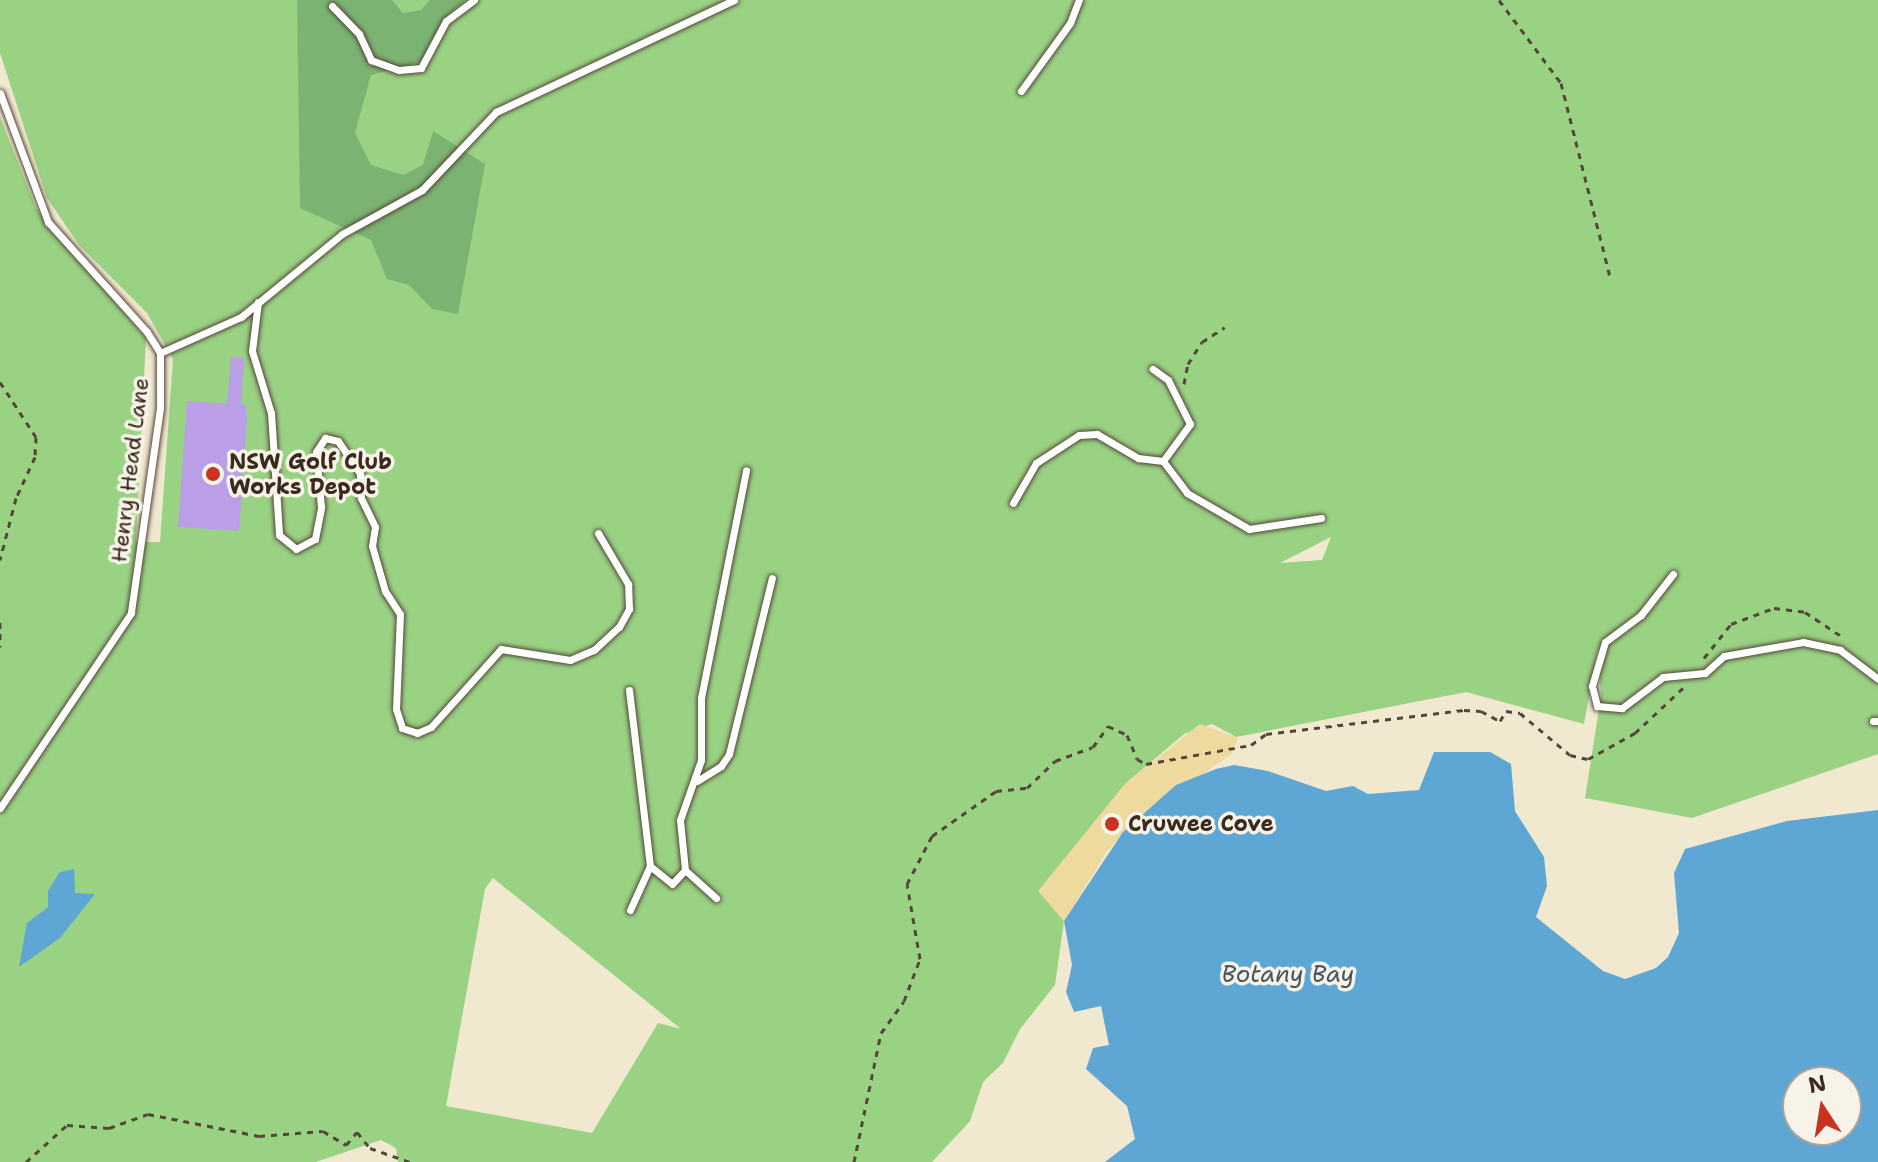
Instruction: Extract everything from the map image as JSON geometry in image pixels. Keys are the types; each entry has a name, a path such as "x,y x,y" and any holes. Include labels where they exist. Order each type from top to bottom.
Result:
{"lane":[{"path":"332,6 354,27 371,60 399,70 421,68 446,21 474,0"},
{"path":"160,353 241,317 342,234 422,190 496,112 734,0"},
{"path":"1021,91 1070,23 1079,0"},
{"name":"Henry Head Lane","path":"0,93 48,222 147,332 160,353 160,408 131,613 0,808"},
{"path":"258,302 252,351 271,413 279,535 296,549 315,539 321,507 316,452 325,438 338,441 360,474 361,498 375,527 372,546 385,591 400,614 396,709 402,728 417,733 431,727 501,649 561,662 581,657 606,640 626,618 628,584 598,533"},
{"path":"1153,369 1168,380 1190,430 1163,461"},
{"path":"1013,503 1036,463 1079,435 1097,434 1138,458 1163,461 1187,493 1249,529 1321,518"},
{"path":"716,898 685,870 680,820 697,781 701,698 746,470"},
{"path":"1673,574 1641,615 1605,642 1592,686 1597,706 1622,708 1663,677 1705,673 1724,656 1803,642 1840,650 1878,679"},
{"path":"697,781 721,766 729,754 772,578"},
{"path":"629,690 650,866 630,910"},
{"path":"650,866 672,884 685,870"}],"path":[{"path":"1499,0 1561,83 1610,277"},
{"path":"1178,403 1188,364 1208,334 1225,327"},
{"path":"0,382 36,437 35,457 16,498 0,560"},
{"path":"0,622 0,647"},
{"path":"854,1162 881,1033 904,1001 920,959 907,884 932,836 996,791 1027,788 1055,761 1093,747 1108,726 1127,735 1137,759 1146,764 1251,745 1266,734 1464,710 1481,711 1500,721 1506,711 1520,713 1570,755 1588,759"},
{"path":"26,1162 67,1125 109,1128 148,1114 259,1136 323,1131 346,1145 357,1132 370,1148 410,1162"}],"green space":[{"path":"0,0 1878,0 1878,754 1692,818 1585,798 1601,696 1598,648 1584,724 1466,692 1236,737 1212,724 1184,734 1125,784 1039,891 1064,921 1055,985 1020,1029 1003,1063 983,1082 970,1121 932,1162 398,1162 396,1148 381,1140 316,1162 0,1162 0,117 36,208 146,338 136,542 160,542 173,359 147,313 79,245 47,198 0,53","holes":["1331,537 1322,560 1280,563","493,878 681,1029 658,1023 592,1133 446,1106 485,889"]},
{"path":"297,0 392,0 403,13 421,10 430,0 465,0 448,14 426,60 371,75 355,133 371,165 403,175 423,165 433,131 485,164 458,314 432,309 409,285 387,279 371,240 300,208"}],"sand":[{"name":"Cruwee Cove","path":"1200,724 1238,738 1232,754 1140,816 1107,851 1064,921 1038,891 1125,784"}],"water":[{"name":"Botany Bay","path":"1434,752 1490,752 1511,764 1515,811 1544,857 1547,886 1536,917 1603,971 1625,979 1656,968 1668,957 1679,933 1674,873 1685,849 1787,821 1878,810 1878,1162 1105,1162 1135,1139 1127,1106 1086,1069 1093,1048 1109,1045 1101,1006 1074,1012 1066,992 1072,965 1064,921 1123,832 1176,785 1234,765 1268,771 1326,791 1353,786 1368,794 1419,790"},
{"path":"74,869 75,893 95,894 60,938 19,967 27,923 48,907 48,891 60,872"}],"building":[{"name":"NSW Golf Club Works Depot","path":"231,357 244,358 241,404 246,405 247,421 239,531 178,527 187,401 227,404"}],"place":[{"name":"NSW Golf Club Works Depot","path":"213,474"},
{"name":"Cruwee Cove","path":"1112,824"}]}
